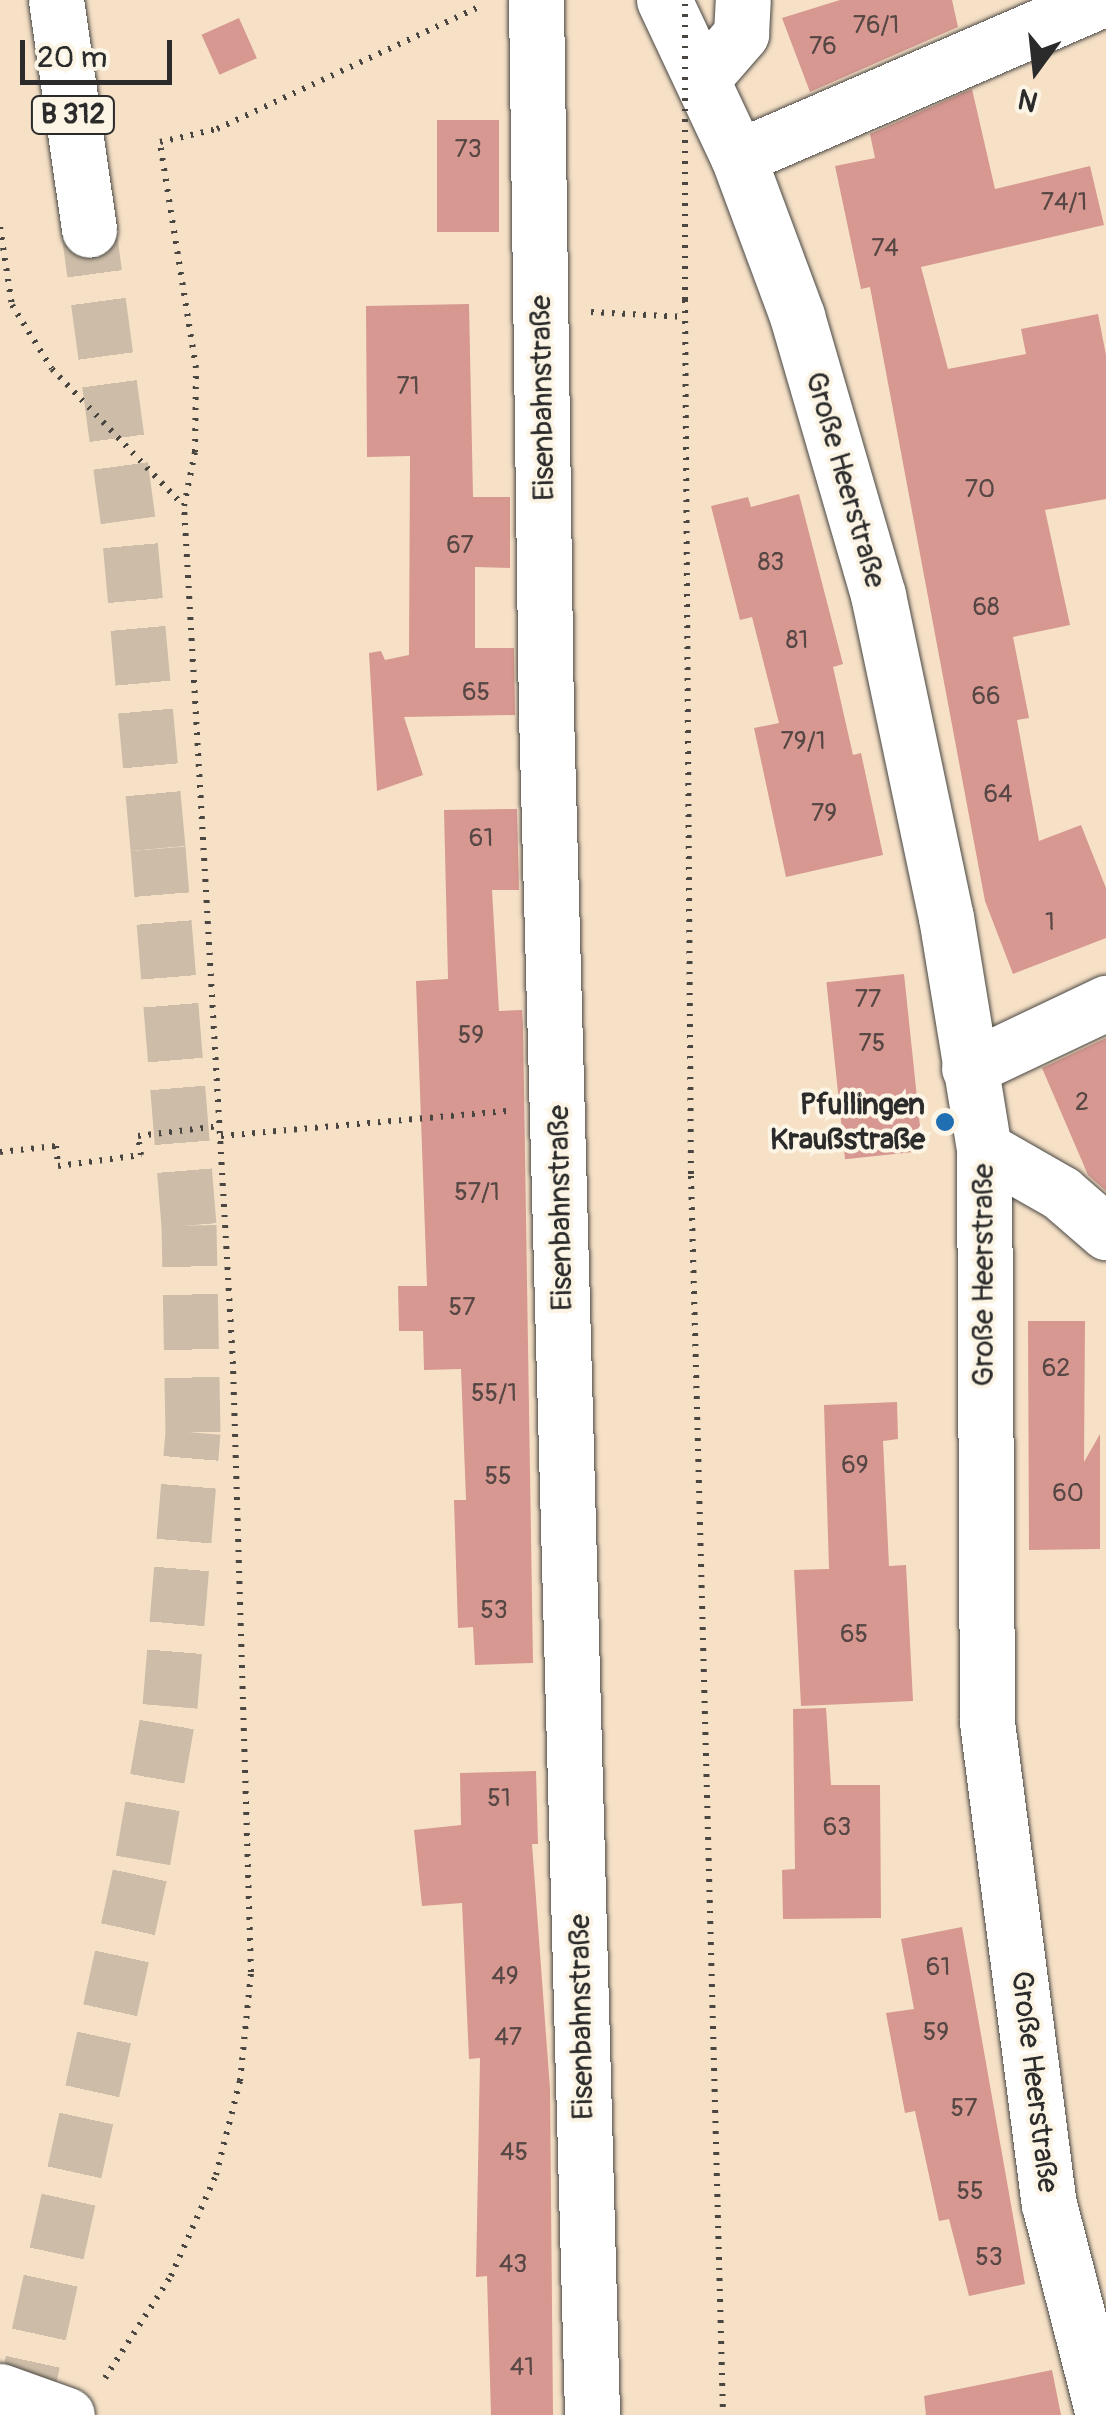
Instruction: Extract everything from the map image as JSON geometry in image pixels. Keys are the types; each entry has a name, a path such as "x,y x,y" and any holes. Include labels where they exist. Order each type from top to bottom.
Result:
{"street":[{"name":"B 312","path":"56,0 89,230"},
{"name":"Eisenbahnstraße","path":"536,0 558,1107 592,2415"},
{"name":"Große Heerstraße","path":"664,0 738,156 797,316 878,595 918,774 984,1149 987,1722 1049,2204 1104,2415"},
{"path":"702,79 741,34 744,0"},
{"path":"738,156 1100,0"},
{"path":"969,1068 1106,1003"},
{"path":"984,1149 1061,1193 1106,1232"},
{"path":"0,2391 84,2399"}],"path":[{"path":"84,2399 199,2224 240,2081 248,2023 248,1822 220,1126 184,506 195,452 196,368 160,142 216,129 493,0"},
{"path":"685,0 691,1176 723,2415"},
{"path":"0,227 12,305 52,368 184,506"},
{"path":"542,310 685,317"},
{"path":"220,1136 558,1107"},
{"path":"0,1152 56,1146 58,1166 141,1156 138,1136 220,1126"}],"building":[{"path":"840,0 952,0 958,27 810,92 782,18"},
{"path":"239,18 257,58 219,75 202,35"},
{"path":"972,89 995,189 1090,166 1104,225 921,267 948,369 1026,354 1021,329 1098,314 1106,355 1106,499 1045,510 1070,625 1013,637 1029,718 1017,720 1039,841 1081,825 1106,888 1106,938 1013,974 985,901 870,287 861,289 835,166 875,158 870,134"},
{"path":"437,120 499,120 499,232 437,232"},
{"path":"469,304 473,497 510,497 510,568 475,567 475,648 514,648 515,715 404,717 423,775 377,791 369,653 381,651 385,660 409,655 410,456 367,457 366,306"},
{"path":"799,494 843,664 833,667 853,755 861,753 883,855 786,877 754,728 779,723 752,617 740,620 711,506 748,497 751,507"},
{"path":"517,809 519,890 492,890 499,1011 522,1010 523,1026 533,1663 475,1665 473,1627 458,1628 454,1500 466,1500 461,1369 424,1370 423,1331 399,1331 398,1286 427,1286 416,981 448,979 444,810"},
{"path":"904,974 923,1151 845,1159 826,982"},
{"path":"1106,1038 1106,1191 1088,1175 1042,1068"},
{"path":"1028,1321 1085,1321 1084,1462 1100,1434 1100,1549 1029,1550"},
{"path":"897,1402 898,1439 883,1441 889,1566 906,1565 913,1701 801,1706 794,1570 829,1569 824,1405"},
{"path":"826,1708 831,1785 880,1785 881,1918 783,1919 782,1870 795,1869 793,1709"},
{"path":"536,1771 538,1844 532,1844 550,2089 553,2415 491,2415 487,2276 476,2277 480,2058 469,2059 462,1903 422,1906 414,1830 461,1825 460,1773"},
{"path":"962,1927 1025,2284 969,2296 949,2219 939,2221 915,2111 905,2113 886,2013 914,2009 901,1939"},
{"path":"1052,2370 1061,2415 926,2415 924,2396"}],"tunnel":[{"path":"21,2415 143,1860 170,1706 193,1432 189,1225 158,848 128,520 89,230"}],"place":[{"name":"Pfullingen Kraußstraße","path":"945,1122"}]}
